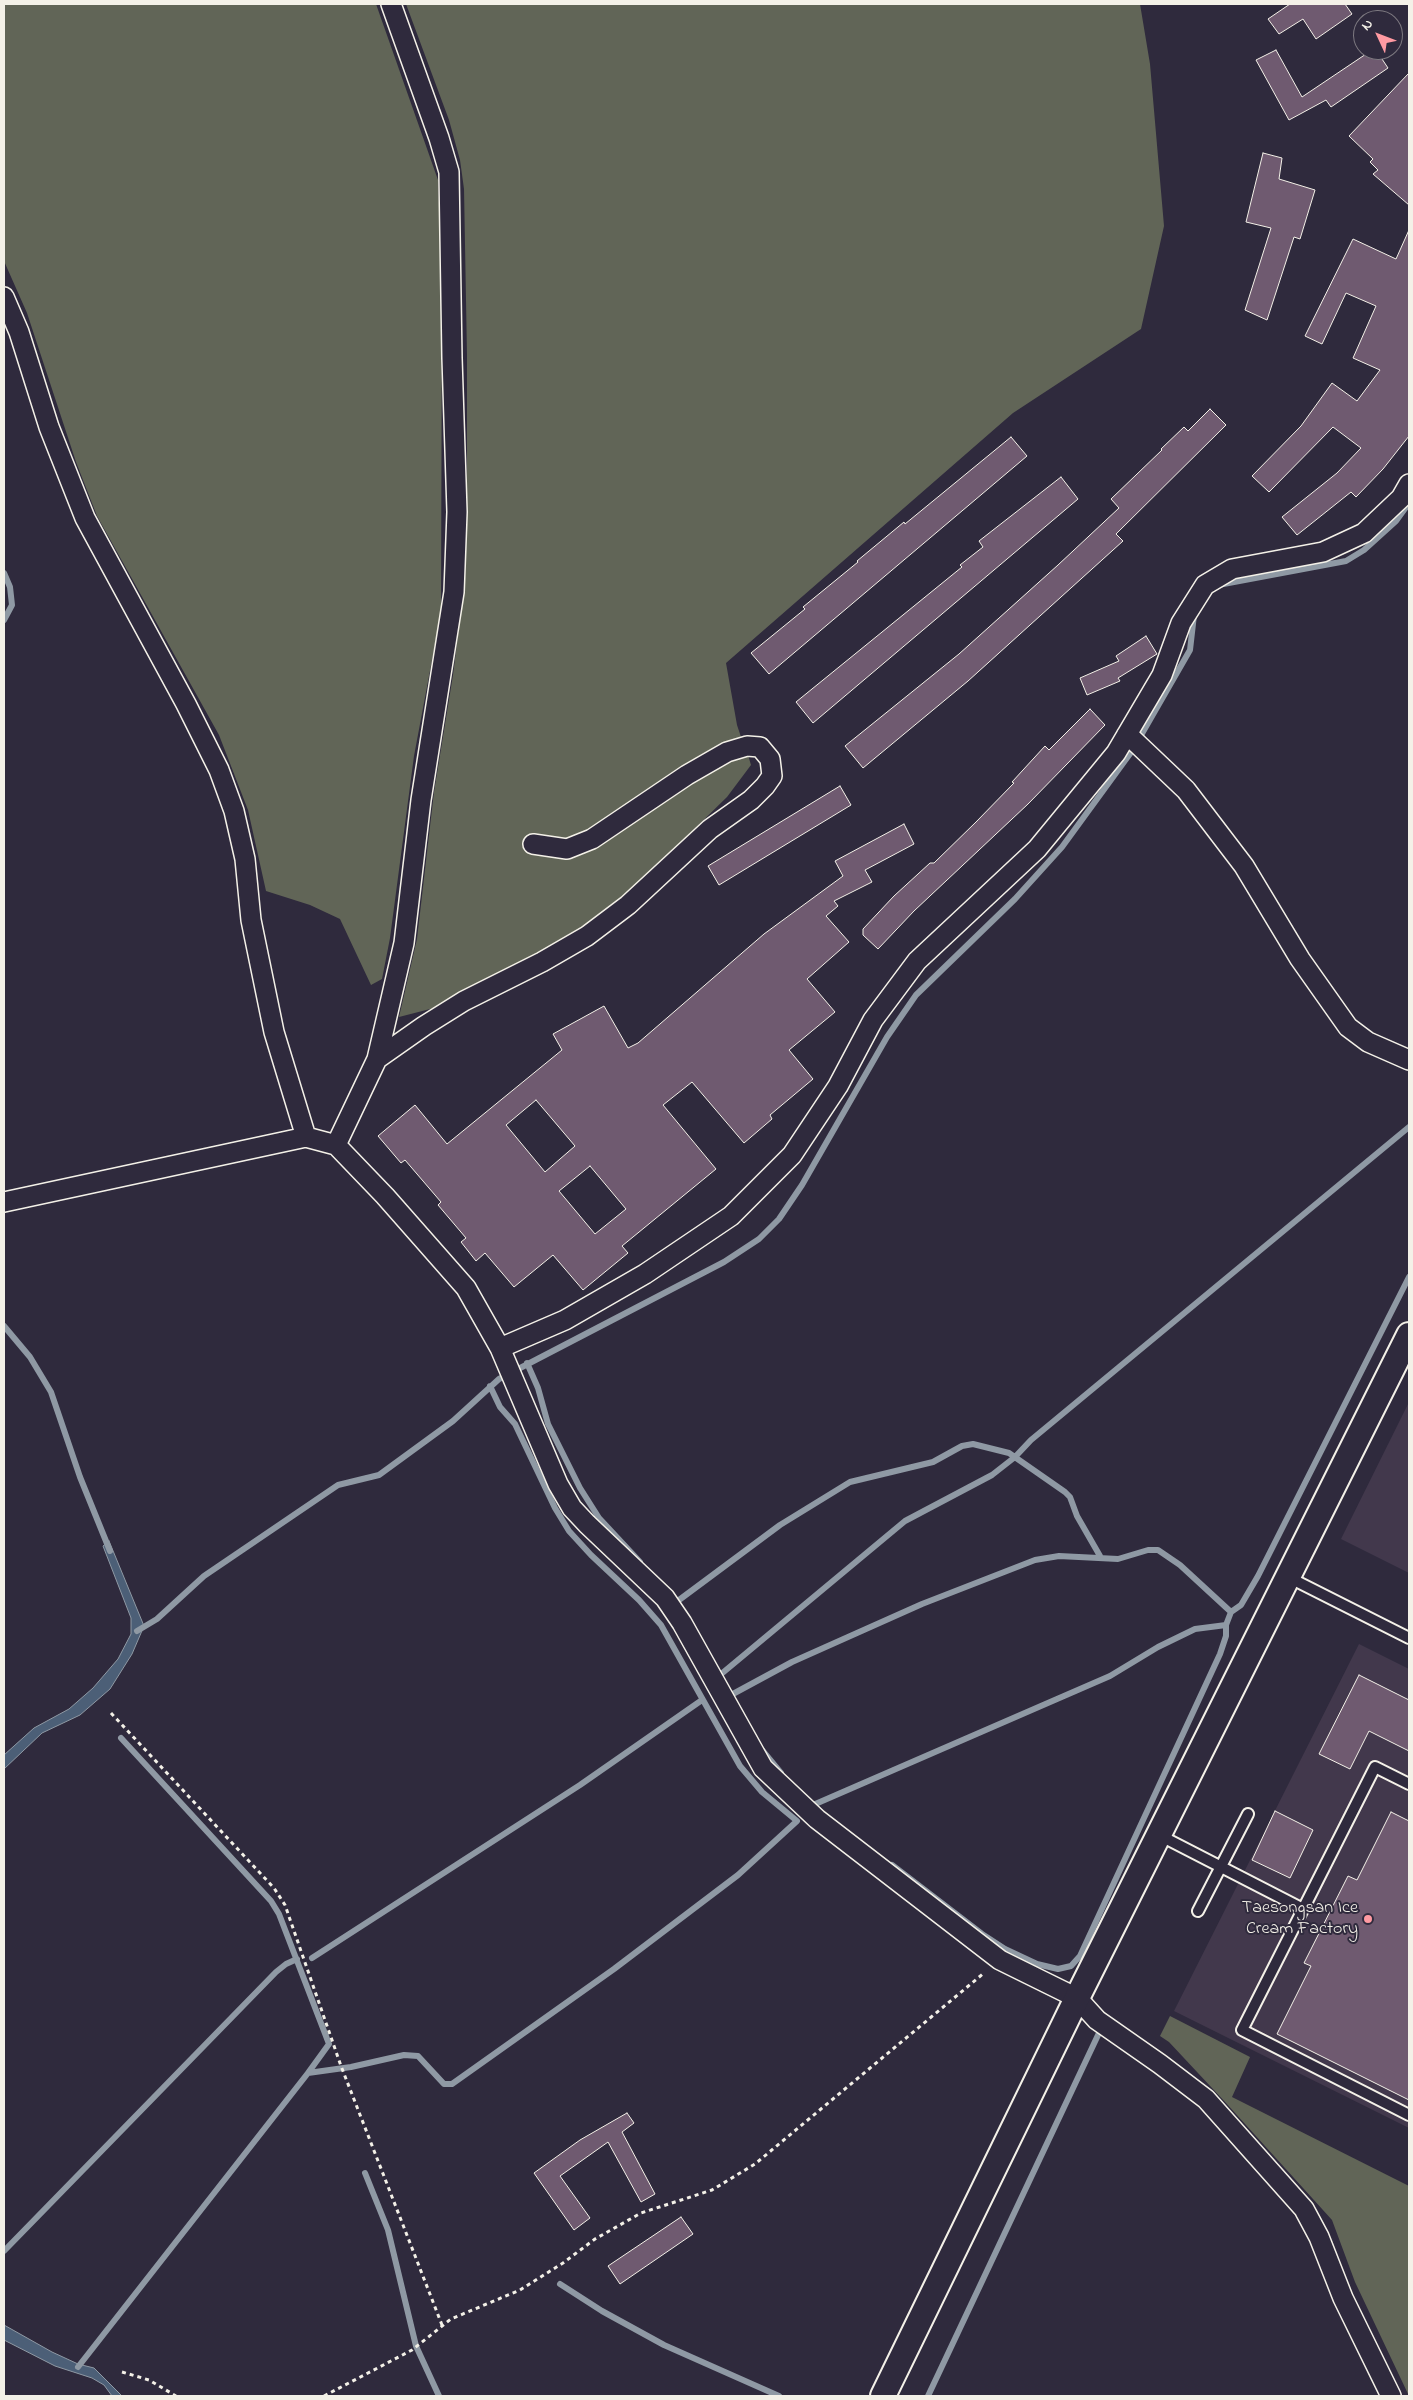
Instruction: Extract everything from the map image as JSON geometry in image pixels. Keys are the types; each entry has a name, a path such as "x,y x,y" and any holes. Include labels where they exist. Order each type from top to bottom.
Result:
{"street":[{"path":"336,1145 376,1060 404,943 421,800 454,592 457,512 449,172 436,128 391,4"},
{"path":"4,297 19,332 52,436 85,518 190,712 219,770 234,811 245,859 251,920 274,1032 306,1137"},
{"path":"503,1354 645,1274 731,1216 792,1155 838,1086 873,1020 916,962 1036,849 1116,753 1134,739 1162,675 1181,623 1205,584 1232,569 1323,552 1364,533 1401,498 1409,484"},
{"path":"1134,739 1186,790 1244,866 1300,959 1348,1027 1368,1042 1409,1060"},
{"path":"376,1060 424,1026 464,1001 542,962 587,936 628,905 710,829 751,800 765,786 772,776 770,759 760,747 748,746 727,752 687,775 592,839 567,849 533,844"},
{"path":"4,1202 306,1137 336,1145 385,1196 466,1288 503,1354 558,1484 572,1508 665,1598 682,1623 763,1768 817,1819 1000,1960 1077,1998 1097,2020 1206,2099 1304,2209 1319,2237 1343,2298 1391,2396"},
{"path":"883,2396 1077,1998 1288,1577 1408,1343"}],"lane":[{"path":"1288,1577 1409,1638"},
{"path":"1409,1784 1375,1767 1242,2030 1409,2114"},
{"path":"1198,1911 1248,1814"},
{"path":"1159,1835 1303,1909"}],"path":[{"path":"111,1713 274,1888 285,1905 341,2066 442,2325"},
{"path":"324,2396 412,2350 451,2319 520,2290 641,2212 712,2190 754,2164 1000,1960"},
{"path":"122,2372 149,2380 176,2396"}],"shaded area":[{"path":"1409,1402 1409,1573 1341,1539"},
{"name":"Taesongsan Ice Cream Factory","path":"1359,1644 1409,1669 1409,2128 1174,2011"}],"green space":[{"path":"4,4 376,4 438,180 442,278 441,612 414,756 390,938 382,979 371,985 340,919 310,905 266,891 248,810 219,735 97,516 76,462 27,313 4,261"},
{"path":"406,4 1140,4 1150,64 1164,226 1141,329 1013,413 726,663 737,725 742,740 724,745 593,832 567,841 531,837 526,849 564,856 582,851 619,832 672,794 728,760 748,755 751,765 727,797 623,899 570,936 434,1008 399,1017 417,939 434,792 453,675 465,579 467,505 464,189 460,160 449,120"},
{"path":"1170,2016 1250,2057 1232,2097 1409,2186 1409,2396 1355,2282 1332,2220 1169,2042 1160,2036"}],"water":[{"path":"109,1541 144,1626 132,1654 110,1689 80,1715 42,1733 4,1769 4,1755 34,1728 69,1709 93,1688 118,1659 131,1634 131,1618 103,1546"},
{"path":"4,2325 52,2352 78,2364 94,2368 122,2396 112,2396 104,2385 92,2378 55,2366 4,2340"}],"building":[{"path":"1290,4 1345,4 1352,14 1316,39 1303,19 1279,34 1268,19"},
{"path":"1276,50 1302,97 1357,60 1383,60 1388,68 1331,107 1326,100 1289,120 1256,60"},
{"path":"1409,73 1409,205 1373,174 1378,170 1370,162 1373,159 1349,136"},
{"path":"1263,153 1282,158 1279,179 1315,190 1300,239 1294,237 1267,320 1245,310 1271,228 1246,222"},
{"path":"1409,230 1409,436 1383,469 1356,497 1351,492 1297,535 1282,517 1337,473 1361,448 1333,427 1269,492 1252,476 1301,426 1332,383 1357,401 1380,370 1353,358 1376,306 1346,293 1322,344 1305,336 1353,239 1396,259"},
{"path":"1210,409 1226,425 1116,534 1123,541 968,681 863,768 845,746 959,654 1058,565 1119,508 1111,499 1184,427 1188,431"},
{"path":"1011,437 1027,456 769,674 751,653 805,609 803,607 857,561"},
{"path":"1061,477 1078,499 813,723 796,702 962,567 960,565 983,547 979,541"},
{"path":"1146,636 1157,654 1118,678 1120,681 1087,695 1080,678 1119,661 1116,656"},
{"path":"1090,709 1105,725 1028,804 914,911 878,949 863,935 863,929 894,896 930,863 934,863 976,822 1014,783 1012,782 1045,746 1049,750"},
{"path":"840,786 851,805 719,885 708,866"},
{"path":"904,824 914,844 865,870 872,882 834,901 838,906 826,916 849,942 807,979 835,1012 789,1050 813,1079 770,1115 772,1119 744,1143 692,1082 663,1105 716,1169 622,1246 628,1253 583,1290 553,1255 514,1287 485,1253 476,1261 461,1242 466,1238 438,1205 441,1202 405,1160 401,1163 378,1136 415,1105 447,1144 562,1050 553,1034 604,1006 628,1048 638,1043 764,934 843,876 835,861","holes":["536,1100 575,1146 545,1172 506,1125","590,1166 626,1209 595,1234 559,1191"]},
{"path":"1359,1675 1409,1700 1409,1751 1369,1731 1350,1769 1319,1754"},
{"path":"1275,1811 1313,1830 1290,1878 1252,1860"},
{"name":"Taesongsan Ice Cream Factory","path":"1391,1812 1409,1821 1409,2100 1277,2034 1311,1966 1304,1963 1348,1876 1357,1880"},
{"path":"627,2113 634,2123 622,2132 655,2194 641,2202 608,2142 560,2176 590,2218 574,2230 534,2173 580,2140"},
{"path":"681,2217 693,2234 620,2284 608,2266"}],"waterway":[{"path":"1218,585 1346,561 1364,550 1396,521 1409,503"},
{"path":"4,573 10,587 12,605 4,620"},
{"path":"137,1631 157,1619 204,1576 338,1485 379,1475 453,1421 499,1379 724,1262 759,1239 779,1219 802,1185 887,1037 916,995 1015,899 1062,847 1132,751 1190,650 1194,615"},
{"path":"720,1675 905,1521 992,1475 1015,1457 1031,1440 1409,1127"},
{"path":"892,1865 982,1934 1005,1949 1037,1964 1058,1969 1071,1966 1080,1956 1220,1654 1226,1636 1226,1625 1231,1612 1241,1605 1258,1576 1409,1277"},
{"path":"4,1326 30,1357 51,1392 80,1477 110,1551"},
{"path":"527,1363 538,1388 548,1424 580,1488 599,1518 640,1562"},
{"path":"78,2367 308,2073 351,2067 404,2055 418,2056 444,2084 452,2084 614,1969 738,1875 797,1821 762,1792 740,1766 661,1625 639,1600 591,1555 569,1531 555,1508 515,1424 500,1407 490,1386"},
{"path":"675,1603 780,1525 850,1482 933,1462 962,1446 973,1444 1009,1453 1065,1492 1070,1497 1077,1516 1100,1556"},
{"path":"731,1695 792,1662 922,1604 1035,1560 1059,1556 1118,1559 1148,1550 1158,1550 1180,1565 1231,1612"},
{"path":"813,1805 1110,1676 1158,1647 1195,1629 1226,1625"},
{"path":"312,1958 580,1785 702,1700"},
{"path":"121,1738 271,1901 279,1914 329,2044 308,2073"},
{"path":"762,1750 781,1773"},
{"path":"4,2251 276,1972 286,1964 297,1959"},
{"path":"928,2396 1099,2033"},
{"path":"365,2173 388,2230 416,2346 439,2396"},
{"path":"560,2284 602,2311 664,2345 779,2396"}],"place":[{"name":"Taesongsan Ice Cream Factory","path":"1368,1919"}]}
